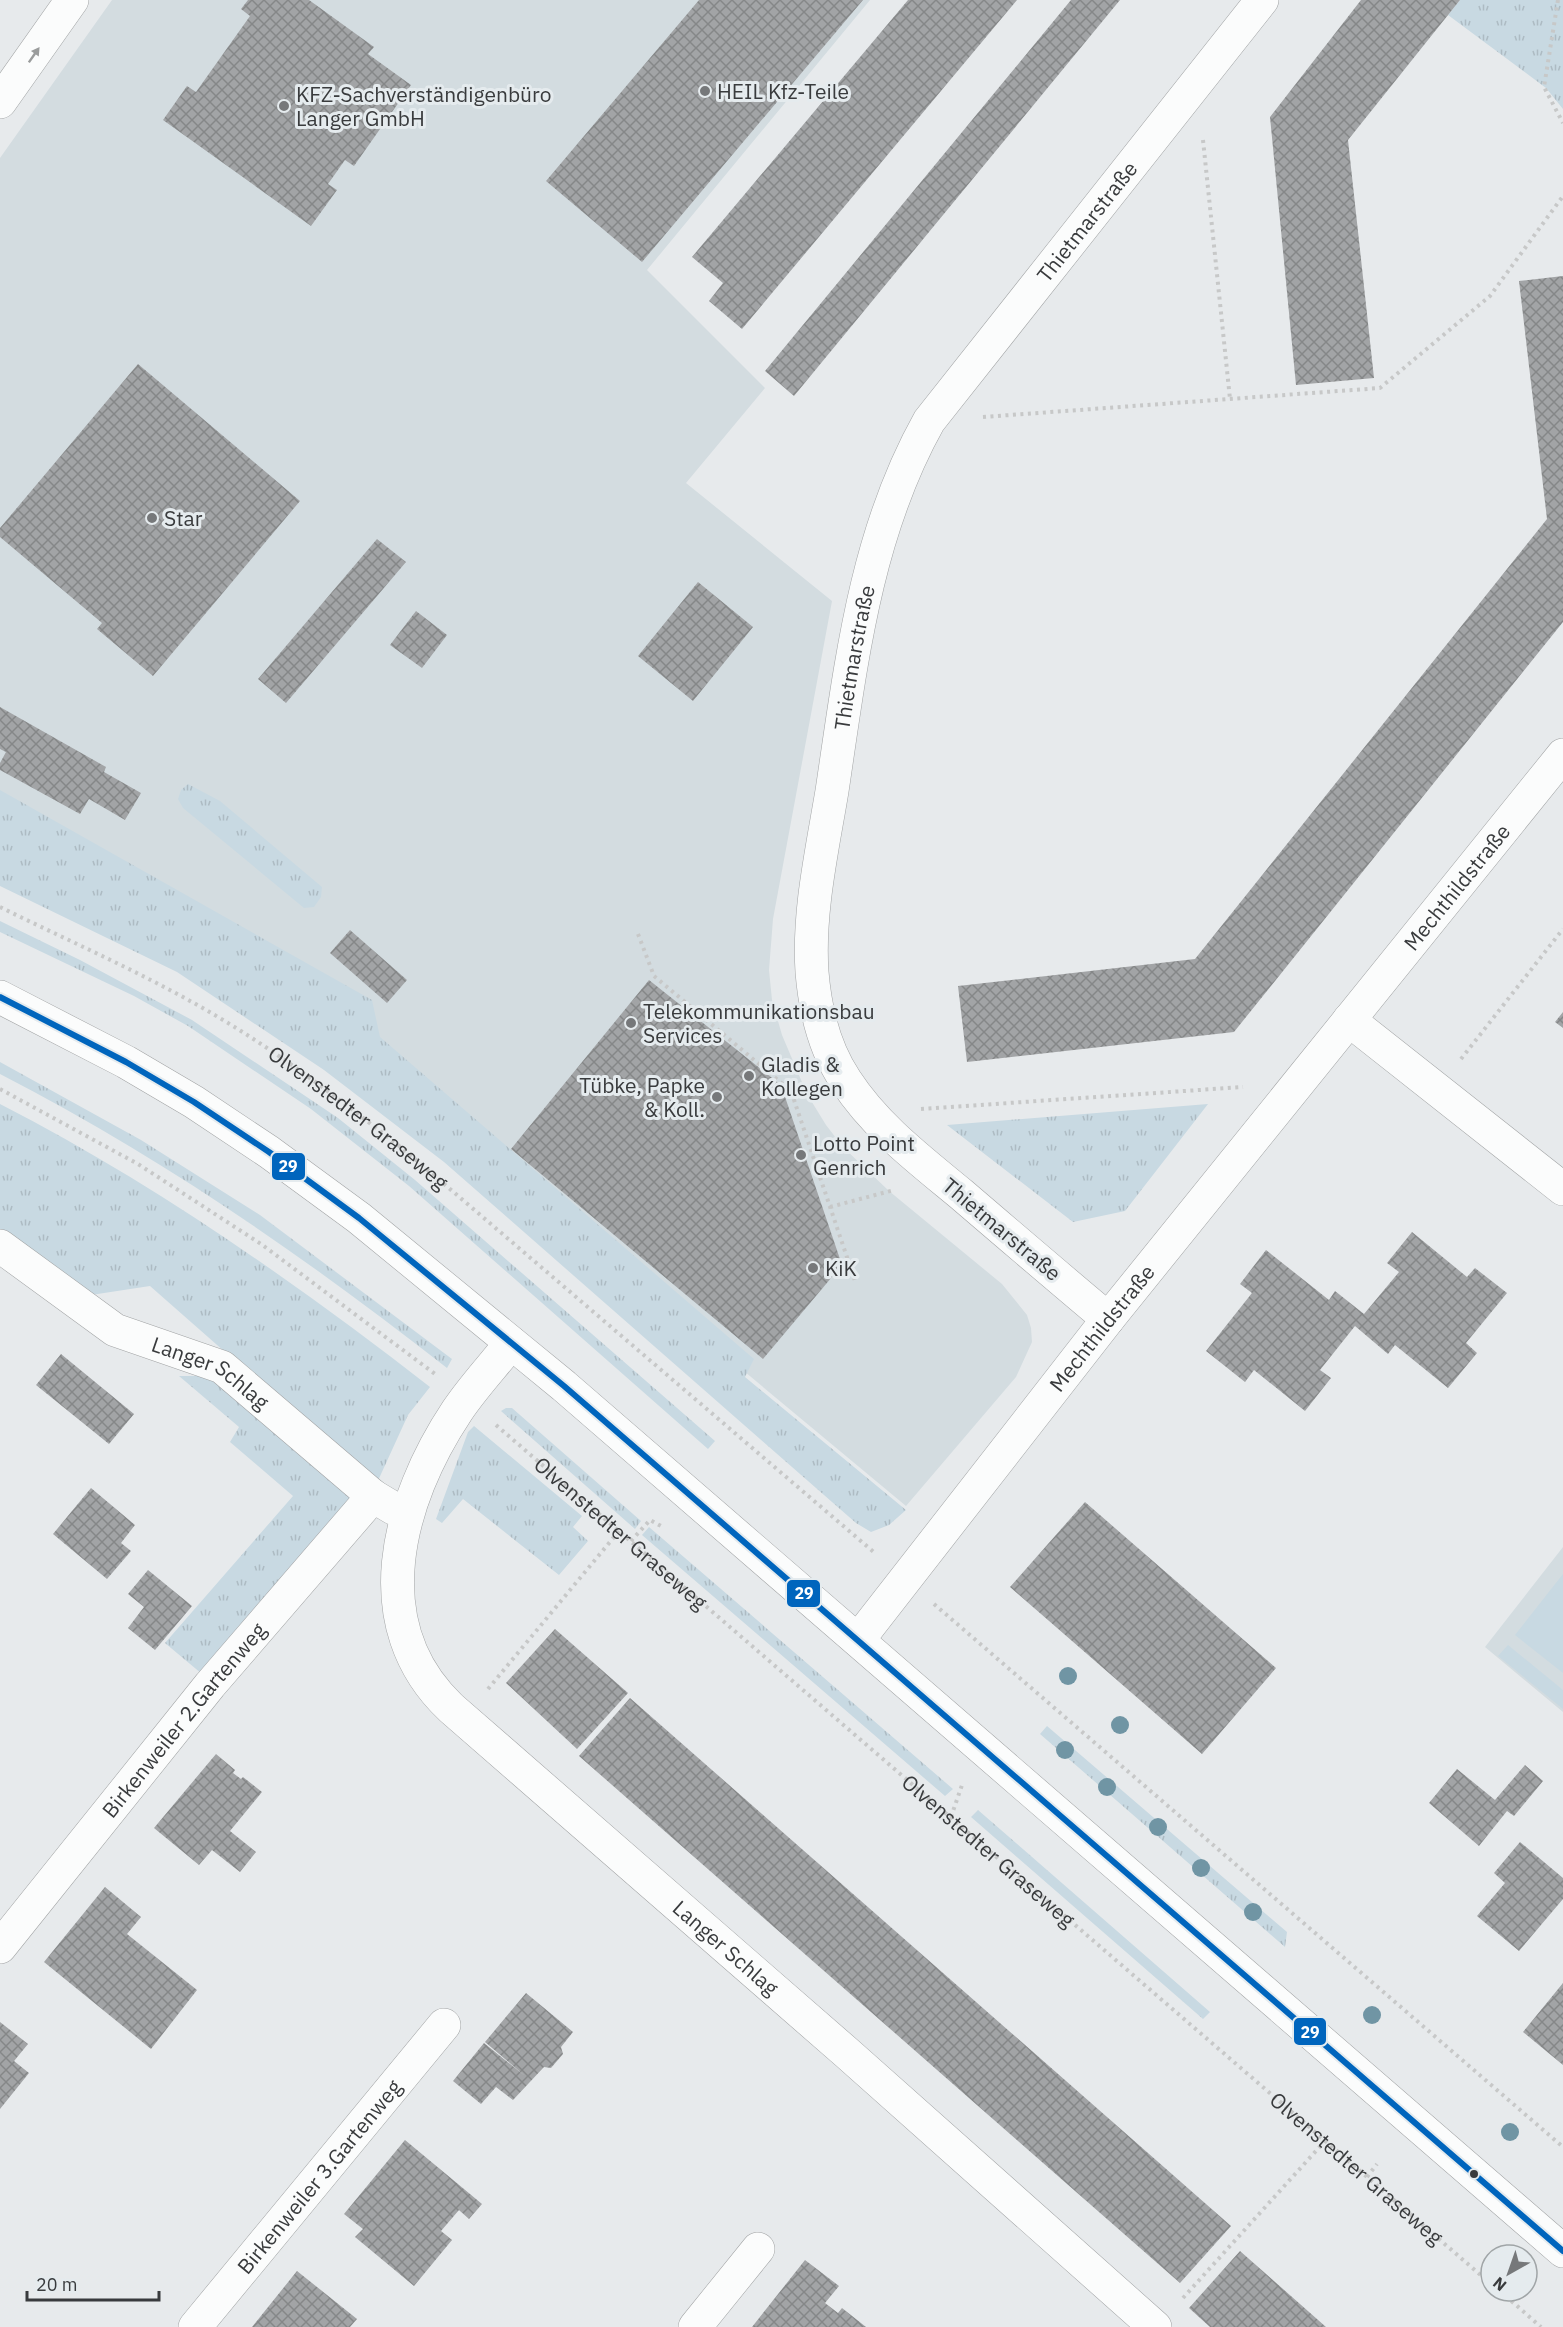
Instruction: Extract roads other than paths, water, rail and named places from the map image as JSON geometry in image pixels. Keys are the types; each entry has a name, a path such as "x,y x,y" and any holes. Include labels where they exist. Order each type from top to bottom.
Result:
{"main road":[{"path":"0,102 72,0"},
{"name":"Thietmarstraße","path":"1108,1319 904,1146 869,1111 845,1080 820,1020 812,975 813,923 844,707 868,574 889,503 907,460 929,421 1262,0"},
{"name":"Mechthildstraße","path":"858,1640 1108,1319 1563,755"},
{"path":"0,997 126,1062 269,1152 359,1218 511,1343 858,1640 1563,2251"},
{"path":"1349,1020 1563,1189"},
{"name":"Langer Schlag","path":"0,1246 116,1330 222,1367 373,1496 407,1517"},
{"name":"Langer Schlag","path":"511,1343 465,1398 438,1442 407,1517 397,1573 399,1619 415,1663 432,1689 1166,2317"},
{"name":"Birkenweiler 2.Gartenweg","path":"0,1947 210,1685 373,1496"},
{"name":"Birkenweiler 3.Gartenweg","path":"195,2327 444,2025"},
{"path":"695,2327 758,2248"}],"place":[{"name":"HEIL Kfz-Teile","path":"705,91"},
{"name":"KFZ-Sachverständigenbüro Langer GmbH","path":"284,106"},
{"name":"Star","path":"152,518"},
{"name":"Telekommunikationsbau Services","path":"631,1023"},
{"name":"Gladis & Kollegen","path":"749,1076"},
{"name":"Tübke, Papke & Koll.","path":"717,1097"},
{"name":"Lotto Point Genrich","path":"801,1155"},
{"name":"KiK","path":"813,1268"}]}
